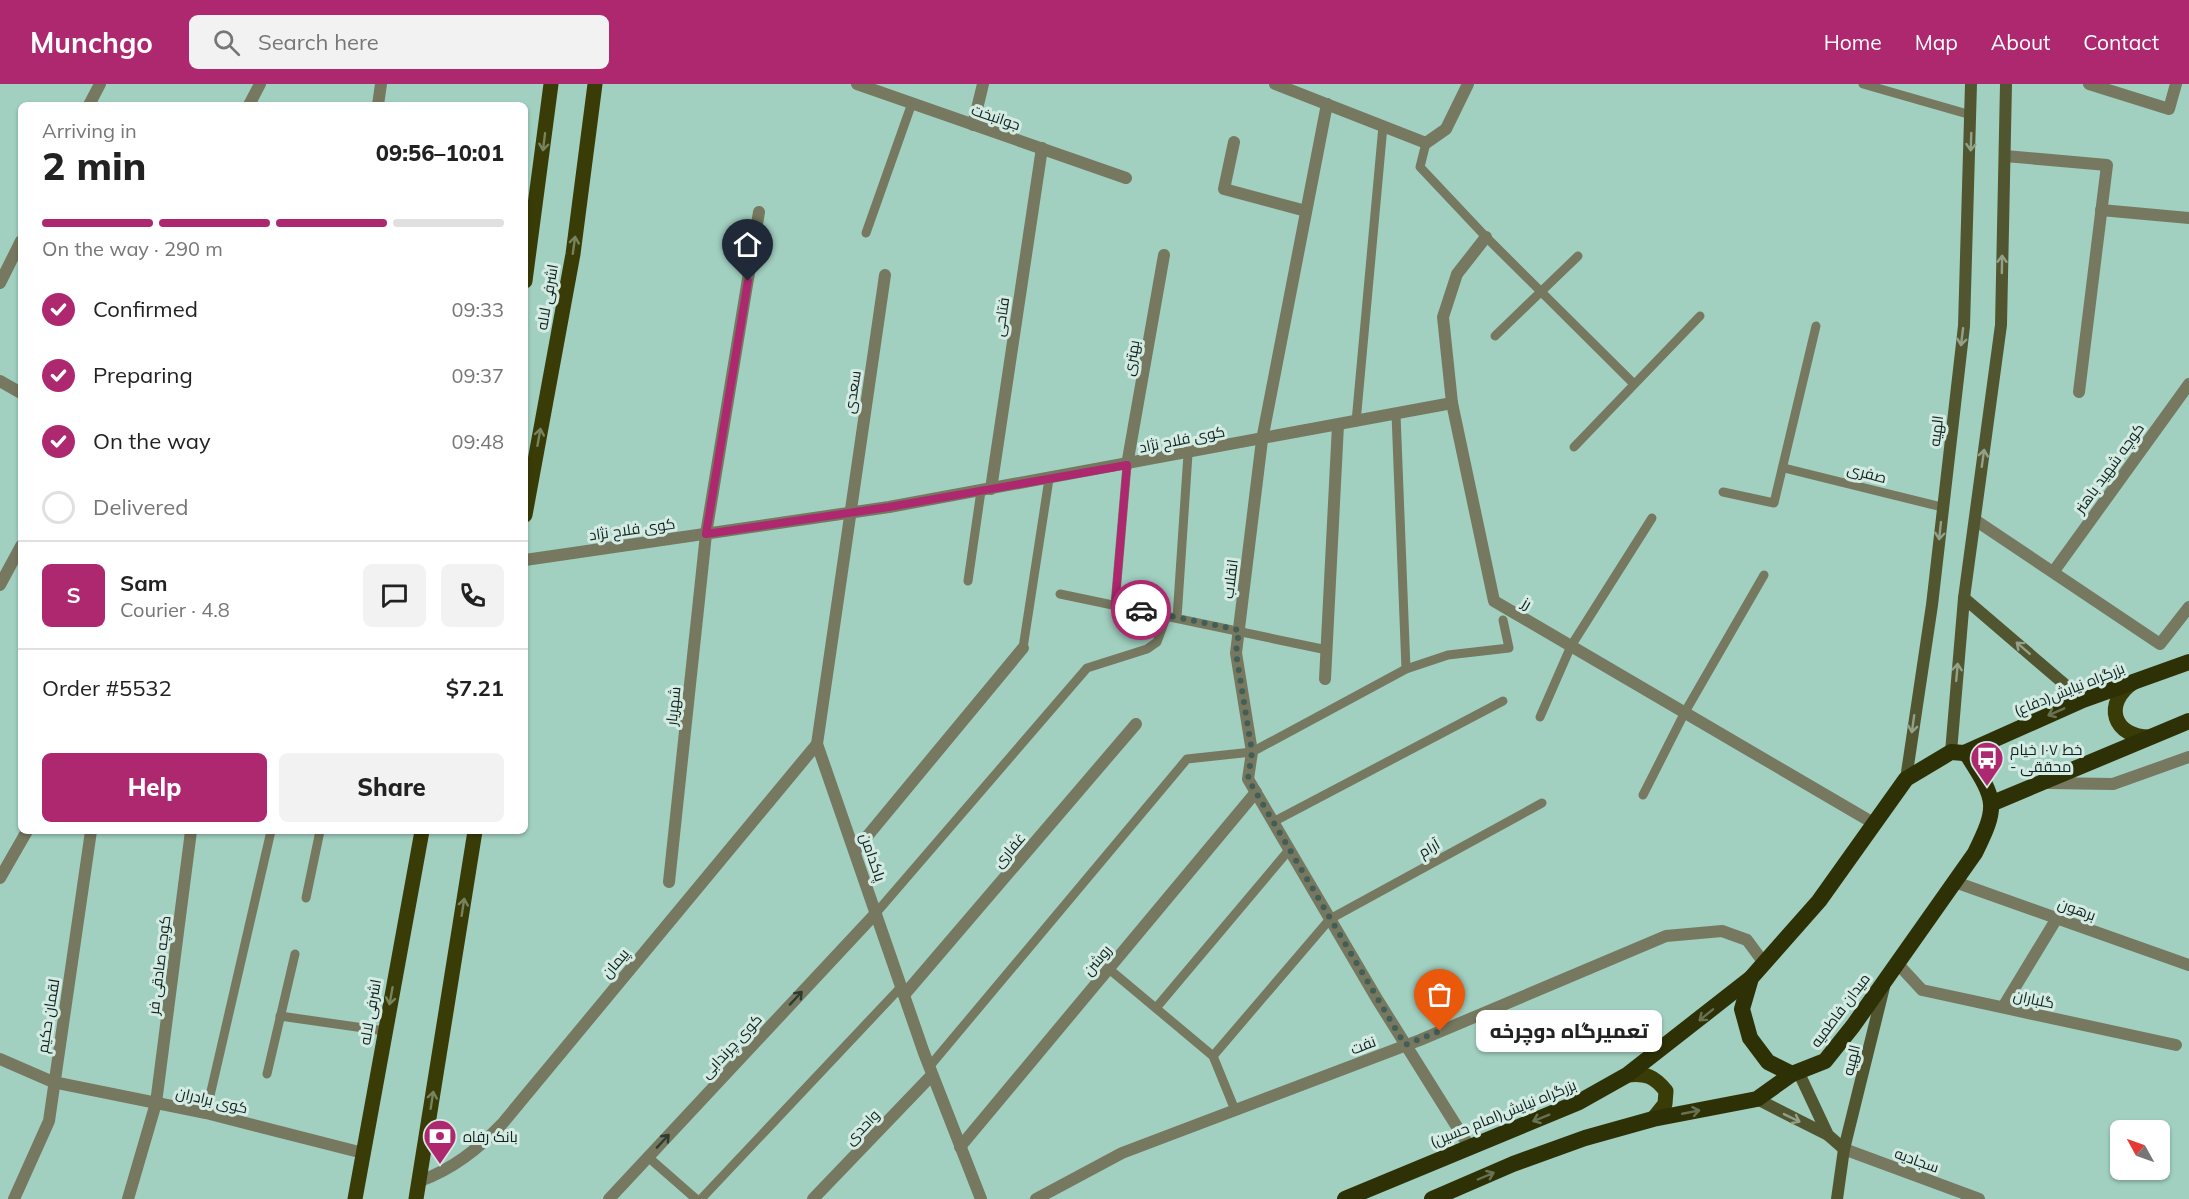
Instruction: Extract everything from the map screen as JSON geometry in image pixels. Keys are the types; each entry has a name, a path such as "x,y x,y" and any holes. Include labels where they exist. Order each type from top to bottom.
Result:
{"highway":[{"name":"بزرگراه نیایش(دفاع)","path":"1957,752 2084,700 2189,662"},
{"path":"1795,1072 1768,1062 1750,1038 1742,1009 1751,978 1819,901 1906,779 1957,752 1977,770 1993,803 2189,721"},
{"name":"میدان فاطمیه","path":"1795,1072 1825,1061 1853,1026 1975,853 1990,822 1993,803"},
{"name":"بزرگراه نیایش(امام حسین)","path":"1345,1199 1579,1102 1627,1075 1751,978"},
{"path":"1432,1199 1524,1160 1585,1138 1653,1119 1757,1099 1795,1072"}],"main road":[{"name":"اشرفی لاله","path":"528,258 551,84"},
{"name":"اشرفی لاله","path":"528,499 573,254 595,84"},
{"name":"الهیه","path":"1906,779 1932,605 1964,326 1971,84"},
{"path":"1957,752 1964,598 2001,325 2007,84"},
{"path":"1964,598 2084,700"},
{"path":"2134,682 2122,690 2118,697 2115,703 2116,718 2124,730 2130,734 2136,737 2151,737"},
{"name":"اشرفی لاله","path":"355,1199 417,834"},
{"path":"416,1199 474,834"},
{"name":"الهیه","path":"1837,1199 1844,1149 1886,978"},
{"path":"1795,1072 1828,1134"},
{"path":"1627,1075 1644,1073 1656,1079 1666,1090 1665,1104 1653,1119"},
{"path":"1757,1099 1828,1134 1844,1149"}],"street":[{"path":"91,102 100,84"},
{"path":"251,102 260,84"},
{"path":"378,102 381,84"},
{"name":"جوانبخت","path":"857,84 1126,178"},
{"path":"974,125 983,84"},
{"path":"1275,84 1426,143 1446,129 1468,84"},
{"path":"2089,84 2109,87 2169,109 2176,84"},
{"name":"انقلاب","path":"1327,104 1262,440 1236,653 1252,752 1248,779 1405,1045 1469,1146"},
{"path":"1234,142 1224,189 1306,211"},
{"name":"فتاحی","path":"986,490 1042,148"},
{"path":"2005,156 2107,165 2079,392"},
{"path":"2101,210 2189,218"},
{"name":"شهریار","path":"669,882 706,534 759,212"},
{"name":"رز","path":"1486,237 1457,274 1443,317 1452,404 1494,601 1875,824"},
{"path":"0,283 18,247"},
{"name":"بهتری","path":"1127,465 1164,255"},
{"name":"سعدی","path":"849,513 885,275"},
{"path":"0,381 18,391"},
{"name":"کوچه شهید باهنر","path":"2054,570 2189,384"},
{"name":"کوی فلاح نژاد","path":"528,560 849,513 986,490 1452,404"},
{"path":"1325,680 1338,425"},
{"name":"پاکدامن","path":"849,513 817,744 931,1071 981,1199"},
{"path":"1975,520 2054,570 2160,644 2189,607"},
{"path":"0,585 18,552"},
{"path":"855,851 1023,648"},
{"name":"غفاری","path":"903,991 1136,724"},
{"name":"پیمان","path":"420,1181 444,1172 481,1146 502,1124 817,744"},
{"path":"2040,783 2113,784 2189,757"},
{"name":"روشن","path":"960,1147 1256,792"},
{"path":"0,878 25,834"},
{"name":"لقمان حکیم","path":"14,1199 49,1121 91,834"},
{"name":"کوچه صادقی فر","path":"129,1199 156,1103 191,834"},
{"name":"برهون","path":"1955,882 2189,965"},
{"name":"کوی چرندابی","path":"609,1199 876,913"},
{"path":"2002,1007 2057,918"},
{"name":"نفت","path":"1036,1199 1122,1153 1405,1045 1666,936 1722,931 1747,940 1764,963"},
{"name":"گلباران","path":"1897,963 1922,990 2176,1045"},
{"name":"کوی برادران","path":"0,1059 53,1082 206,1113 363,1153"},
{"name":"واحدی","path":"813,1199 931,1071"},
{"name":"سجادیه","path":"1844,1149 1979,1199"}],"lane":[{"path":"1863,84 1971,115"},
{"path":"866,233 912,103"},
{"path":"1356,422 1383,126"},
{"path":"1426,143 1420,167 1486,237 1634,384"},
{"path":"1495,336 1578,256"},
{"path":"1574,447 1700,316"},
{"path":"1723,492 1774,503 1816,326"},
{"path":"1396,414 1406,669"},
{"path":"1177,618 1188,454"},
{"path":"1115,605 1127,465"},
{"name":"صفری","path":"1784,468 1942,507"},
{"path":"1023,648 1048,479"},
{"path":"968,581 986,490"},
{"path":"1540,717 1571,646 1652,518"},
{"path":"1643,795 1685,712 1764,574"},
{"path":"1060,594 1327,650"},
{"path":"876,913 1087,668 1147,649 1157,642 1167,615"},
{"path":"931,1071 1187,759 1252,752 1406,669 1448,656 1509,648 1503,620"},
{"path":"1273,822 1503,701"},
{"name":"آرام","path":"1330,919 1542,803"},
{"path":"206,1113 270,834"},
{"path":"306,898 319,834"},
{"path":"1156,1008 1289,850"},
{"path":"1213,1056 1330,919"},
{"path":"267,1074 295,954"},
{"path":"1109,969 1213,1056 1235,1110"},
{"path":"701,1199 903,991"},
{"path":"280,1016 385,1031"},
{"path":"648,1157 696,1199"}],"way so far":[{"path":"1141,610 1239,630 1236,653 1252,752 1248,779 1405,1045 1440,1031"}],"place":[{"name":"خط ۱۰۷ خیام - محققی","path":"1987,787"},
{"name":"تعمیرگاه دوچرخه","path":"1440,1031"},
{"name":"بانک رفاه","path":"440,1165"}],"route":[{"path":"748,281 706,534 889,507 1127,465 1115,605 1141,610"}]}
